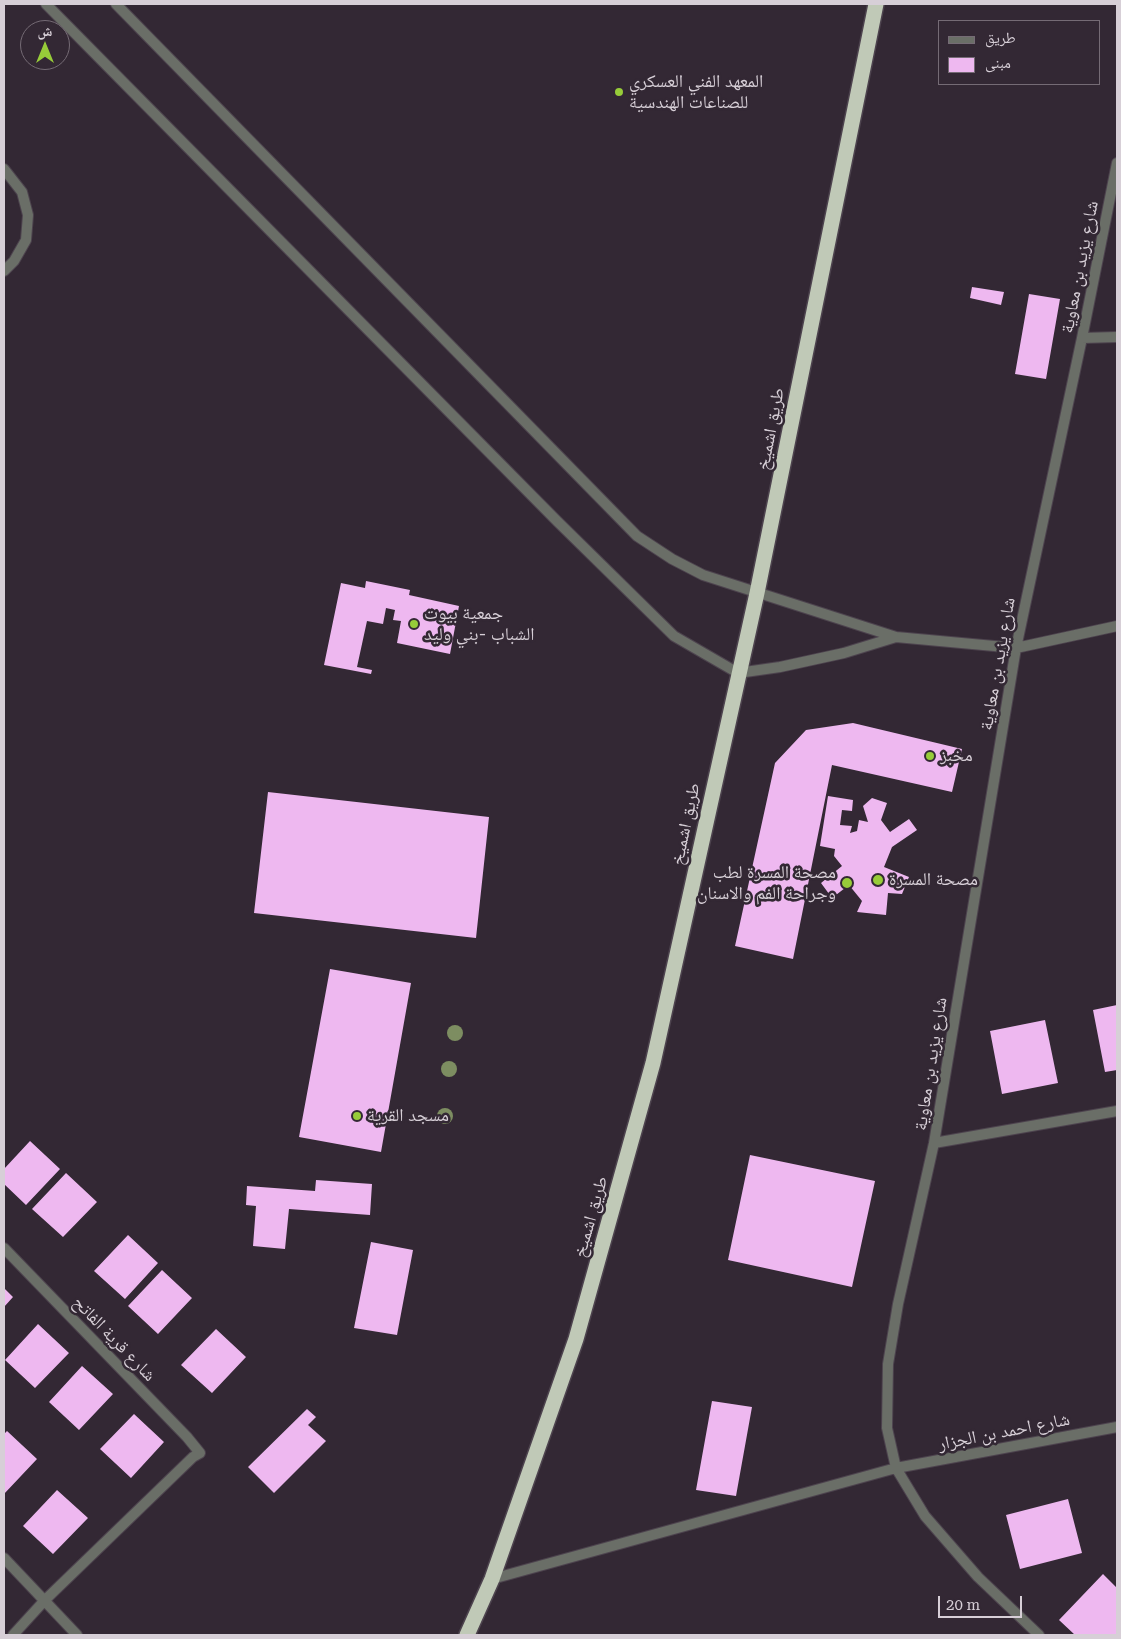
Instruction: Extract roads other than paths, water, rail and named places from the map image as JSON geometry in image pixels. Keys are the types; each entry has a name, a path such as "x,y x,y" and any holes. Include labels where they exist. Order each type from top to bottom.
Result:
{"highway":[{"name":"طريق اشميخ","path":"467,1635 492,1578 576,1339 653,1063 757,593 876,4"}],"street":[{"path":"46,4 557,521 674,636 738,673 844,653 896,637"},
{"path":"116,4 637,536 686,568 703,576 896,637 1016,648 1117,626"},
{"name":"شارع يزيد بن معاوية","path":"1039,1635 978,1577 930,1523 896,1468 887,1428 888,1364 898,1304 934,1144 1016,648 1117,163"},
{"path":"4,169 22,192 28,215 26,240 14,261 4,271"},
{"path":"1082,338 1117,337"},
{"path":"934,1144 1117,1111"},
{"name":"شارع قرية الفاتح","path":"4,1248 187,1437 200,1453 193,1457 45,1600"},
{"name":"شارع احمد بن الجزار","path":"492,1578 896,1468 1117,1427"},
{"path":"4,1558 77,1635"},
{"path":"13,1635 45,1600"}],"place":[{"name":"المعهد الفني العسكري للصناعات الهندسية","path":"619,92"},
{"name":"جمعية بيوت الشباب -بني وليد","path":"414,624"},
{"name":"مخبز","path":"930,756"},
{"name":"مصحة المسرة","path":"878,880"},
{"name":"مصحة المسرة لطب وجراحة الفم والاسنان","path":"847,883"},
{"name":"مسجد القرية","path":"357,1116"}]}
